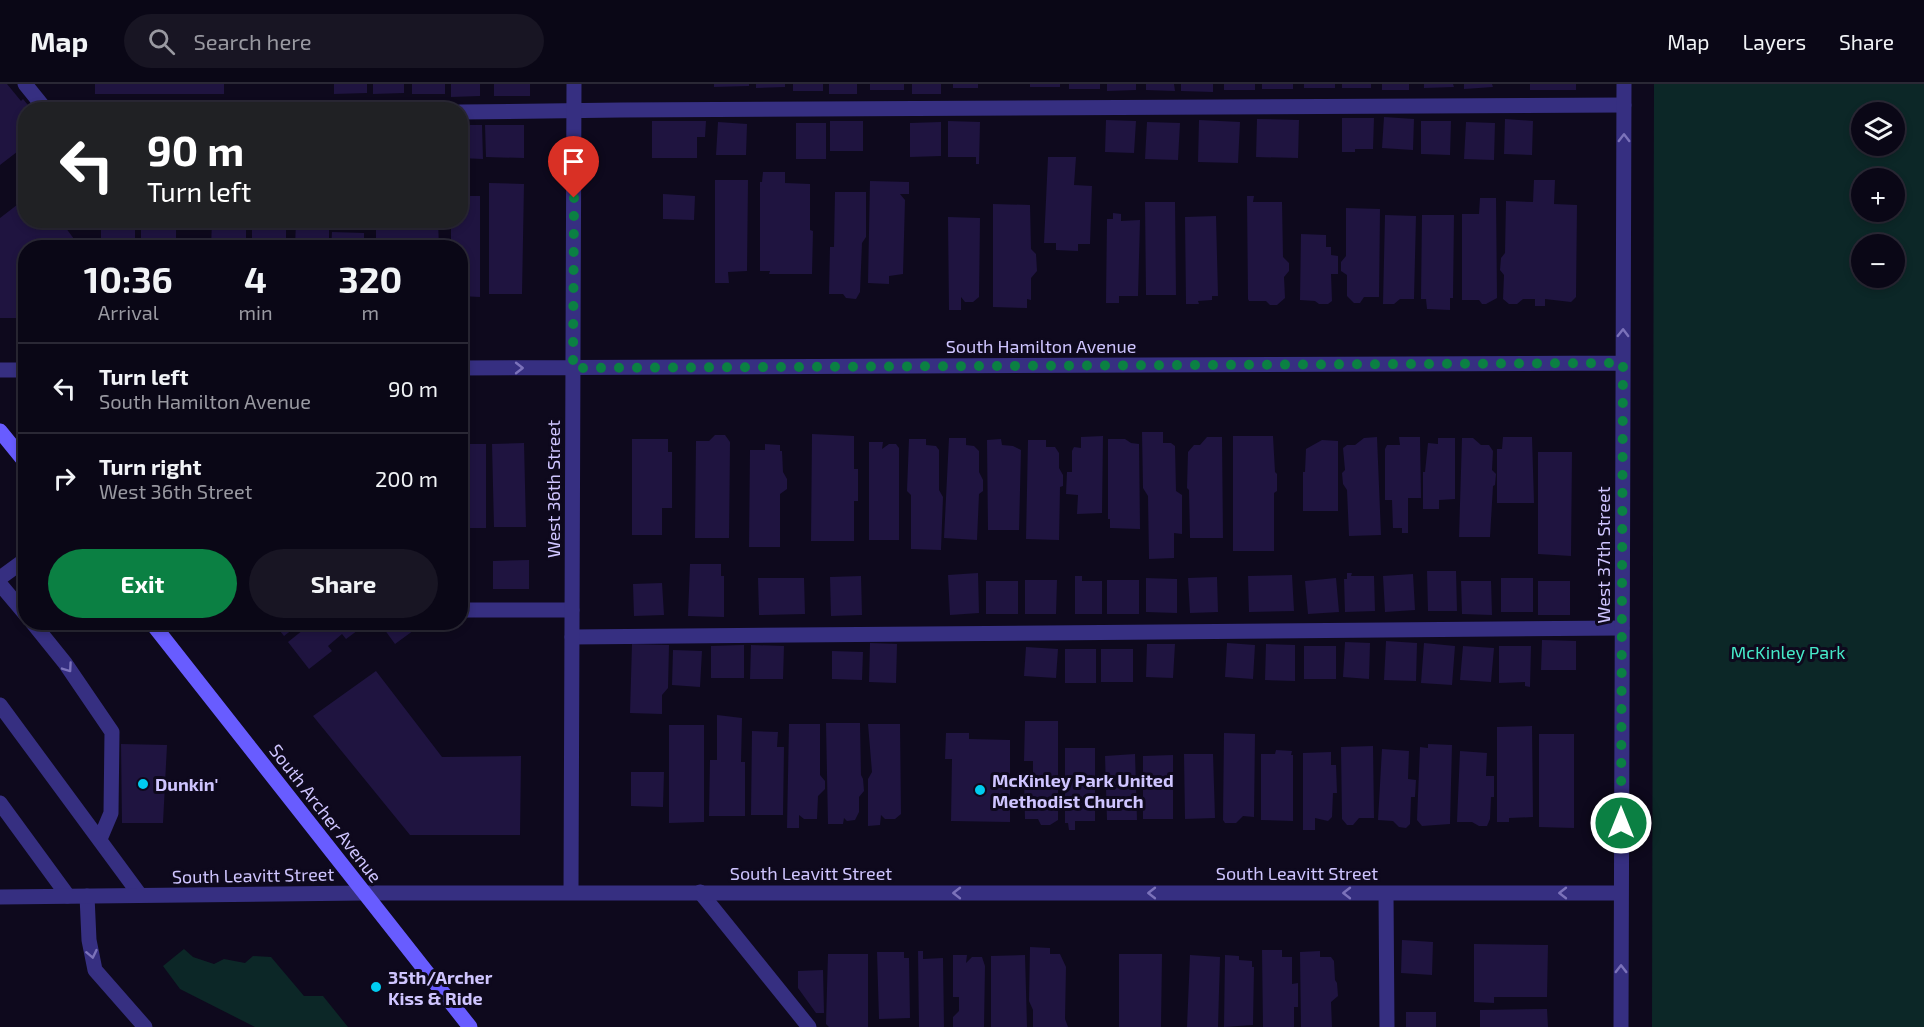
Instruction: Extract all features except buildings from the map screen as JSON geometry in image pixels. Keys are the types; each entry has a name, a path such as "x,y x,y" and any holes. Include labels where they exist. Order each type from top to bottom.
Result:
{"main road":[{"path":"0,431 18,454"},
{"name":"South Archer Avenue","path":"157,630 470,1027"}],"street":[{"path":"25,84 40,102"},
{"name":"West 36th Street","path":"571,893 574,84"},
{"name":"West 37th Street","path":"1621,1027 1624,84"},
{"path":"468,112 1624,105"},
{"name":"South Hamilton Avenue","path":"468,368 1623,363"},
{"path":"0,370 18,370"},
{"path":"0,578 18,565"},
{"path":"0,584 18,605"},
{"path":"468,610 572,610"},
{"path":"572,637 1622,628"},
{"path":"38,630 65,663 112,732 111,813 99,839"},
{"path":"0,705 140,895"},
{"path":"0,803 68,896"},
{"path":"700,892 809,1027"},
{"name":"South Leavitt Street","path":"0,897 700,892 1622,893"},
{"path":"1386,893 1387,1027"},
{"path":"87,896 89,940 96,970 145,1027"}],"green space":[{"name":"McKinley Park","path":"1654,84 1924,84 1924,1027 1652,1027"},
{"path":"184,949 193,957 214,964 224,959 245,963 253,956 271,957 304,996 323,996 348,1027 255,1027 180,989 163,966"}],"place":[{"name":"Dunkin'","path":"143,784"},
{"name":"McKinley Park United Methodist Church","path":"980,790"},
{"name":"35th/Archer Kiss & Ride","path":"376,987"}],"route":[{"path":"574,198 573,368 1623,363 1621,823"}]}
